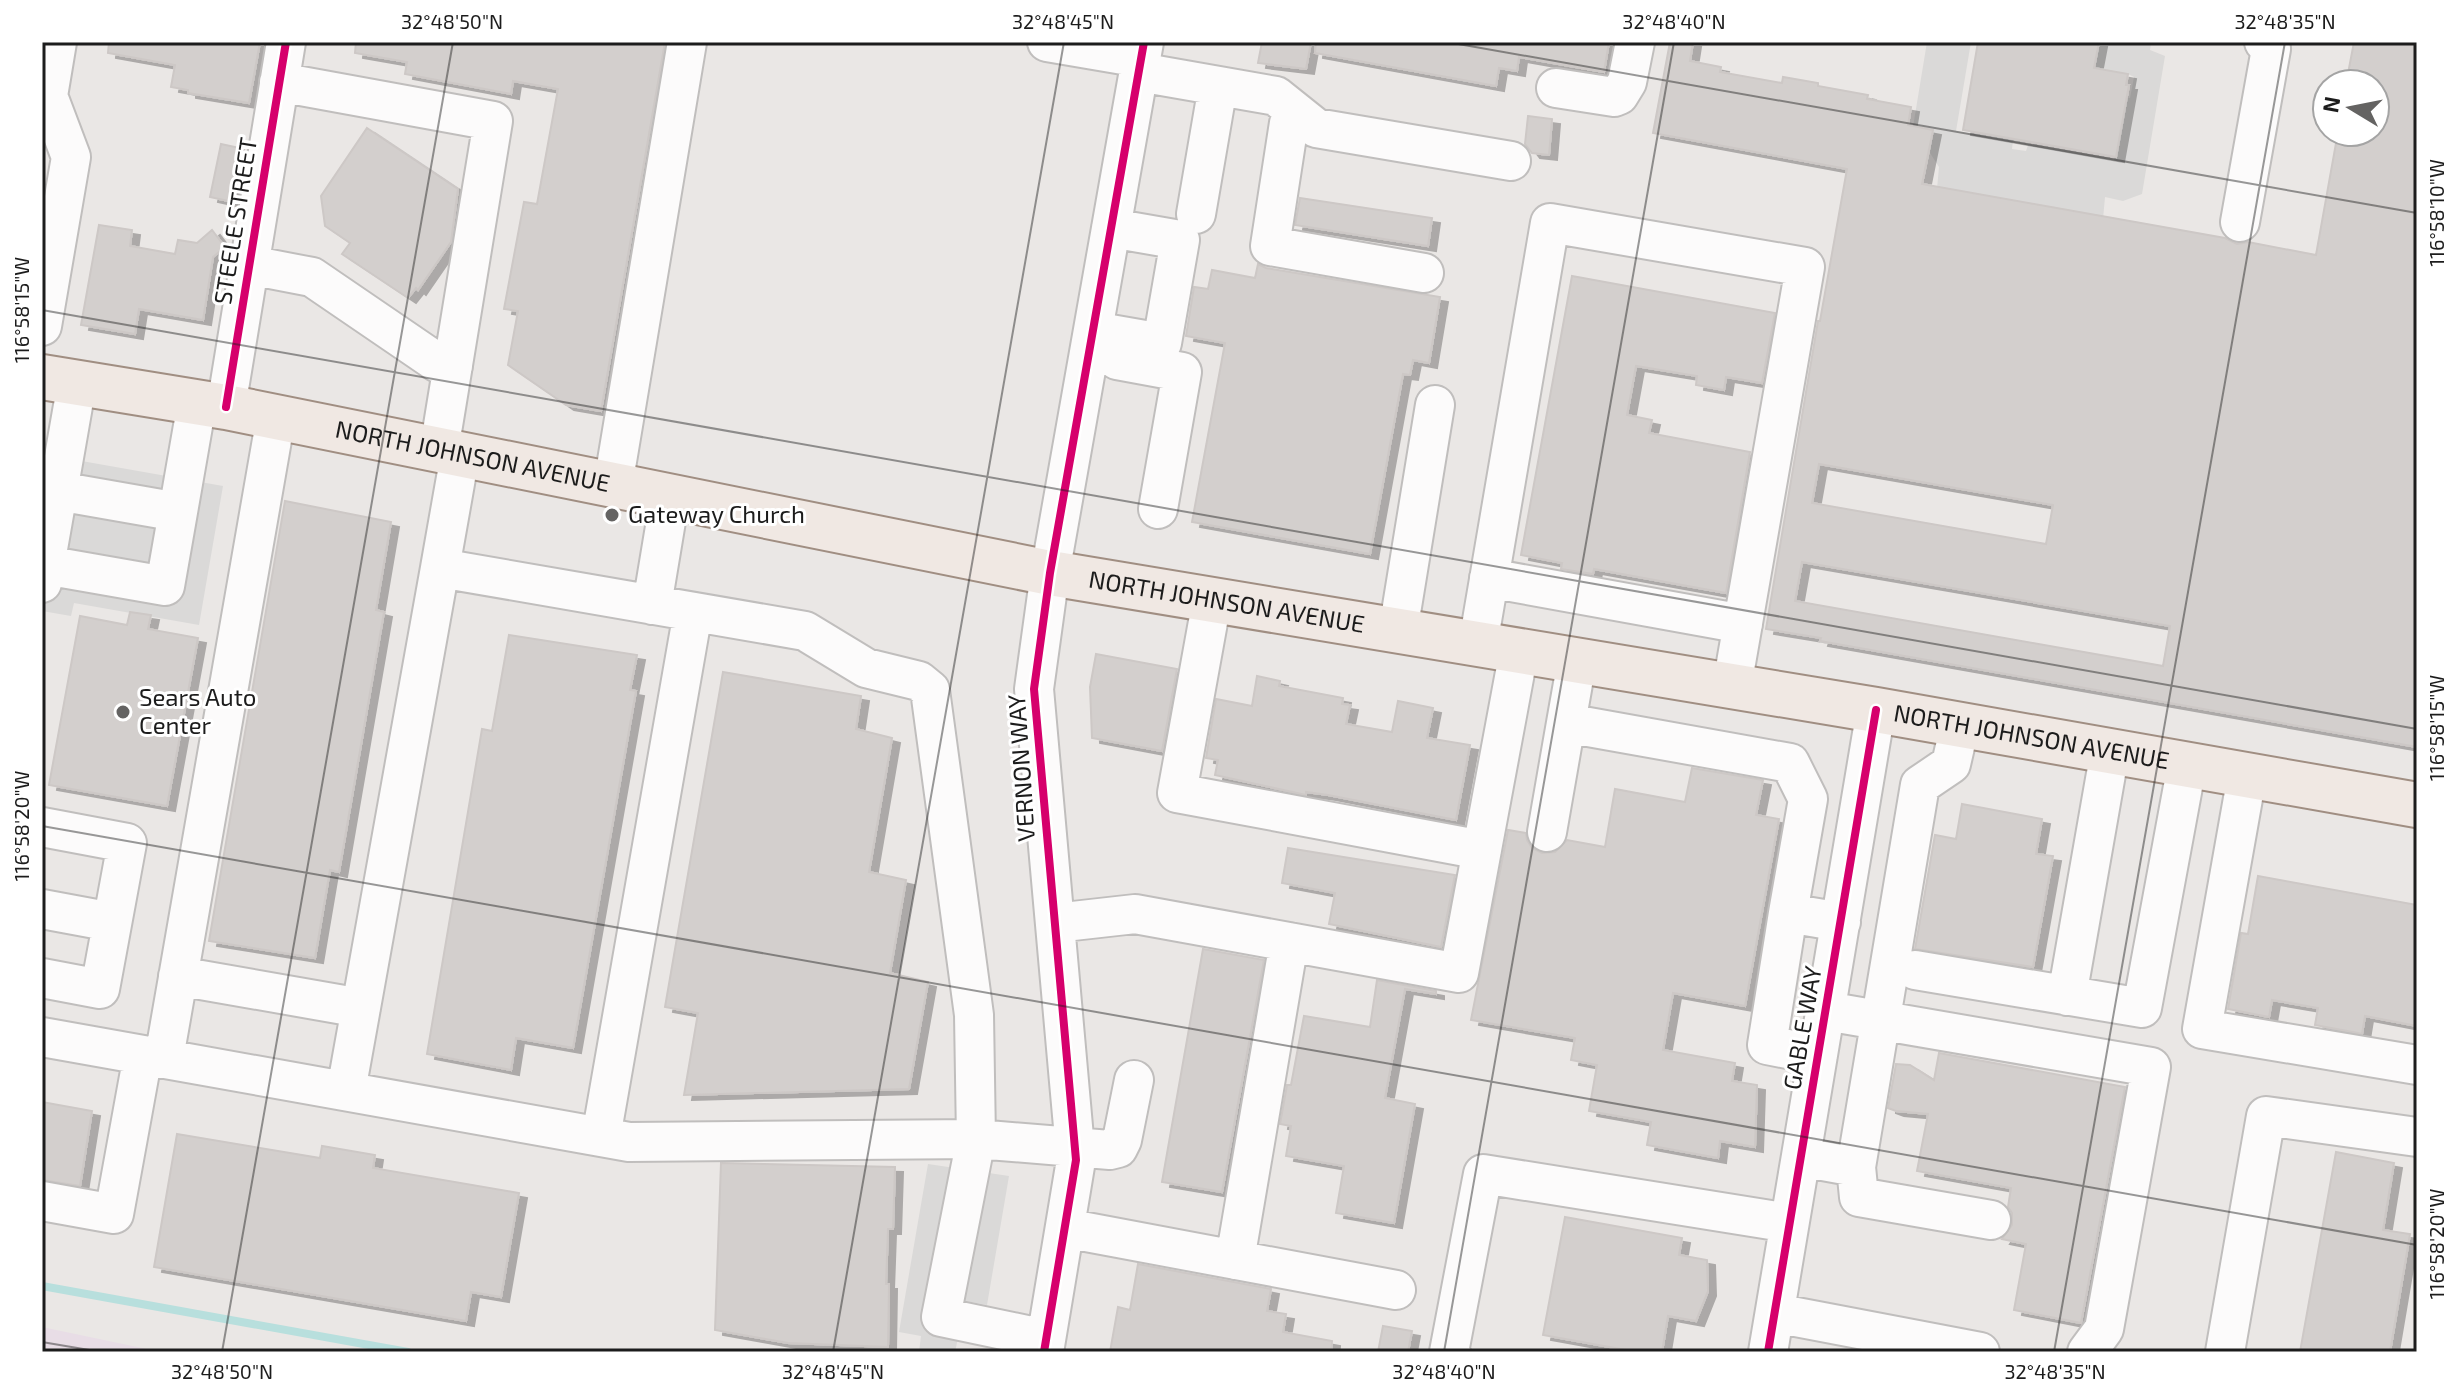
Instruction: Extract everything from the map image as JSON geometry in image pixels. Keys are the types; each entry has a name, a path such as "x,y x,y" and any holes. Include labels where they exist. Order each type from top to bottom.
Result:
{"main road":[{"name":"NORTH JOHNSON AVENUE","path":"60,380 276,417 1050,573 1876,710 2417,805"}],"street":[{"path":"42,326 71,157 48,96 57,42"},
{"name":"STEELE STREET","path":"44,574 165,586 178,512 249,265 286,42"},
{"path":"613,485 687,42"},
{"path":"1047,42 1141,57 1218,86 1276,96 1316,128 1511,161"},
{"path":"1556,88 1614,97 1619,95 1627,82 1635,42"},
{"path":"2240,222 2271,49 2264,42"},
{"name":"VERNON WAY","path":"1045,1346 1076,1160 1034,689 1050,573 1141,57"},
{"path":"279,82 493,121 453,366 450,452 440,568 346,1091"},
{"path":"1196,214 1218,86"},
{"path":"1297,113 1289,123 1270,246 1424,273"},
{"path":"1055,923 1135,914 1459,973 1482,850 1499,648 1489,578 1550,223 1805,267 1732,686"},
{"path":"1091,343 1162,343 1180,240 1111,228"},
{"path":"249,265 312,277 438,363 453,366"},
{"path":"1091,343 1182,372 1158,509"},
{"path":"44,574 60,380"},
{"path":"1398,631 1435,405"},
{"path":"42,1201 114,1214 154,1056 178,976 276,417"},
{"path":"54,477 178,512"},
{"path":"652,605 670,497"},
{"path":"440,568 805,631 866,668 919,681 930,690 974,1015 976,1139 941,1317 1045,1346"},
{"path":"1489,578 1743,624"},
{"path":"1212,600 1177,793 1482,850"},
{"path":"601,1137 693,612"},
{"path":"1547,832 1577,661"},
{"name":"GABLE WAY","path":"1768,1352 1876,710"},
{"path":"1566,723 1790,763 1808,799 1767,1045 1818,1055"},
{"path":"1960,725 1951,764 1920,785 1856,1167 1859,1197 1991,1220"},
{"path":"2067,996 2110,751"},
{"path":"1915,970 2142,1008 2187,765"},
{"path":"2247,776 2202,1029 2417,1065"},
{"path":"42,827 127,843 100,989 42,978"},
{"path":"42,909 112,922"},
{"path":"1788,913 1841,922"},
{"path":"1235,1260 1289,942"},
{"path":"178,976 361,1008"},
{"path":"1826,1011 2151,1067 2104,1329 2087,1352"},
{"path":"42,1037 629,1142 976,1139 1110,1150 1118,1148 1122,1140 1134,1080"},
{"path":"2225,1352 2266,1116 2417,1137"},
{"path":"1801,1157 1856,1167"},
{"path":"1451,1352 1483,1174 1789,1223"},
{"path":"1065,1228 1396,1290"},
{"path":"1775,1313 1980,1352"}],"shaded area":[{"path":"1927,42 1971,42 1956,131 2013,140 2012,149 2026,151 2028,145 2114,160 2125,97 2130,98 2134,77 2095,69 2100,42 2151,42 2150,50 2165,56 2142,194 2123,201 2105,197 2103,219 1937,189 1939,167 1930,153 1933,132 1913,127"},
{"path":"42,454 223,486 199,625 74,603 71,616 42,611"},
{"path":"928,1164 1009,1176 987,1305 966,1301 955,1352 919,1352 921,1336 899,1332"},
{"path":"42,1327 161,1352 42,1352"}],"building":[{"path":"109,42 260,42 249,103 188,93 188,90 171,87 175,65 108,53"},
{"path":"356,42 665,42 601,411 566,405 508,365 518,311 504,309 524,202 537,204 558,89 513,81 511,94 405,74 407,62 355,53"},
{"path":"1262,42 1311,42 1306,69 1258,63"},
{"path":"1316,42 1609,42 1604,72 1519,57 1517,71 1499,68 1496,86 1315,53"},
{"path":"1670,42 1693,42 1690,61 1721,67 1720,72 1782,83 1783,77 1818,83 1818,86 1868,95 1867,99 1911,107 1908,125 1933,130 1922,184 2225,238 2237,244 2248,242 2316,255 2335,148 2391,148 2391,68 2349,68 2354,42 2417,42 2417,747 1766,629 1847,169 1653,133","holes":["1819,464 2053,505 2046,544 1812,503","1802,562 2170,626 2163,666 1795,601"]},
{"path":"1978,42 2099,42 2094,68 2128,74 2126,85 2129,85 2116,157 1963,130"},
{"path":"1528,116 1552,119 1549,155 1532,153 1525,144"},
{"path":"367,128 458,189 451,242 418,290 416,288 408,298 342,254 350,243 325,226 321,196"},
{"path":"221,144 244,149 233,202 210,197"},
{"path":"1300,198 1432,218 1428,246 1295,225"},
{"path":"99,225 132,230 130,246 175,254 178,240 197,243 212,230 225,247 213,257 203,320 139,309 135,334 81,325"},
{"path":"1258,264 1266,268 1440,297 1429,363 1413,360 1410,375 1403,374 1370,554 1192,522 1225,343 1186,336 1194,287 1208,289 1212,270 1255,278"},
{"path":"1572,276 1775,313 1762,383 1726,377 1724,390 1696,385 1697,376 1636,366 1627,415 1652,420 1649,433 1750,452 1726,593 1594,569 1593,574 1561,569 1562,563 1521,555"},
{"path":"285,501 391,522 376,610 384,612 339,872 330,870 315,958 209,941"},
{"name":"Sears Auto Center","path":"130,612 151,615 148,629 198,638 167,806 49,785 80,616 127,625"},
{"path":"509,635 637,655 630,690 636,691 573,1048 516,1038 511,1070 427,1054 482,729 492,731"},
{"path":"1096,654 1177,669 1162,751 1092,738 1090,687"},
{"path":"723,672 861,696 856,729 892,738 869,872 906,880 890,973 928,982 909,1089 684,1095 698,1013 665,1007"},
{"path":"1257,676 1280,681 1279,686 1343,698 1342,704 1350,705 1346,724 1392,732 1398,701 1433,708 1427,738 1470,745 1456,820 1328,795 1306,792 1306,795 1215,775 1218,760 1206,758 1216,699 1252,706"},
{"path":"1692,768 1763,780 1756,815 1779,819 1745,1006 1673,993 1663,1050 1735,1063 1732,1081 1757,1085 1755,1147 1720,1141 1718,1158 1647,1145 1651,1122 1589,1111 1597,1065 1571,1060 1575,1038 1471,1020 1508,830 1526,833 1532,848 1542,853 1555,852 1567,840 1605,847 1615,789 1685,802"},
{"path":"1962,804 2042,819 2036,854 2053,856 2033,967 1915,949 1935,835 1956,839"},
{"path":"1288,848 1455,875 1441,947 1329,924 1335,893 1282,883"},
{"path":"2258,876 2417,905 2417,1026 2365,1016 2362,1034 2315,1025 2318,1008 2272,1000 2269,1017 2228,1009 2241,933 2248,934"},
{"path":"1203,949 1264,960 1222,1192 1162,1182"},
{"path":"1377,980 1436,991 1436,994 1405,989 1385,1098 1415,1104 1394,1223 1336,1213 1344,1166 1286,1156 1291,1126 1280,1124 1304,1016 1370,1027"},
{"path":"1939,1053 2125,1087 2081,1323 2014,1310 2026,1244 2002,1239 2012,1225 2012,1213 2008,1207 2011,1188 1917,1171 1928,1114 1888,1108 1896,1064 1910,1065 1934,1080"},
{"path":"42,1102 92,1111 80,1186 42,1180"},
{"path":"177,1134 320,1158 322,1146 375,1155 373,1168 519,1193 501,1297 471,1292 466,1321 154,1267"},
{"path":"2336,1152 2394,1163 2383,1230 2410,1234 2390,1352 2300,1352"},
{"path":"721,1163 895,1167 893,1229 888,1229 888,1347 788,1343 715,1330"},
{"path":"1565,1217 1682,1238 1679,1255 1707,1260 1708,1291 1696,1321 1668,1316 1662,1352 1637,1352 1543,1335"},
{"path":"1138,1264 1271,1289 1267,1311 1286,1314 1283,1332 1332,1341 1331,1352 1110,1352 1118,1307 1130,1310"},
{"path":"1383,1326 1412,1331 1408,1352 1378,1352"}],"waterway":[{"path":"42,1286 408,1352"}],"cycle path":[{"path":"226,407 286,42"},
{"path":"1044,1352 1076,1160 1034,689 1050,573 1144,42"},
{"path":"1768,1352 1876,710"}],"place":[{"name":"Gateway Church","path":"612,515"},
{"name":"Sears Auto Center","path":"123,712"}]}
